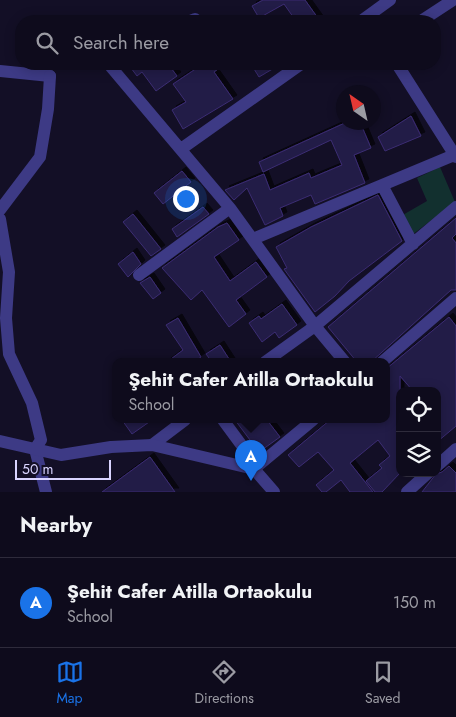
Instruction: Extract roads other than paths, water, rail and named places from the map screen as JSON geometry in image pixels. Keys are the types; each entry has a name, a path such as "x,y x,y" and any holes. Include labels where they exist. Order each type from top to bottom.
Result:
{"street":[{"path":"369,15 390,0"},
{"path":"430,15 453,0"},
{"path":"114,70 230,208 315,326 342,358"},
{"path":"181,149 293,70"},
{"path":"253,240 455,156 401,70"},
{"path":"0,71 50,76 48,109 40,157 0,210"},
{"path":"382,185 413,244"},
{"path":"271,358 315,326 456,207"},
{"path":"139,275 230,208"},
{"path":"0,219 9,272 6,318 9,354 32,403 41,440 35,449 46,492"},
{"path":"387,358 456,298"},
{"path":"152,445 181,423"},
{"path":"226,423 250,458 254,469 274,492"},
{"path":"254,469 309,423"},
{"path":"0,442 61,455 111,447 152,445 254,469"},
{"path":"441,462 456,449"},
{"path":"407,492 424,477"}],"place":[{"name":"Şehit Cafer Atilla Ortaokulu","path":"251,481"}]}
